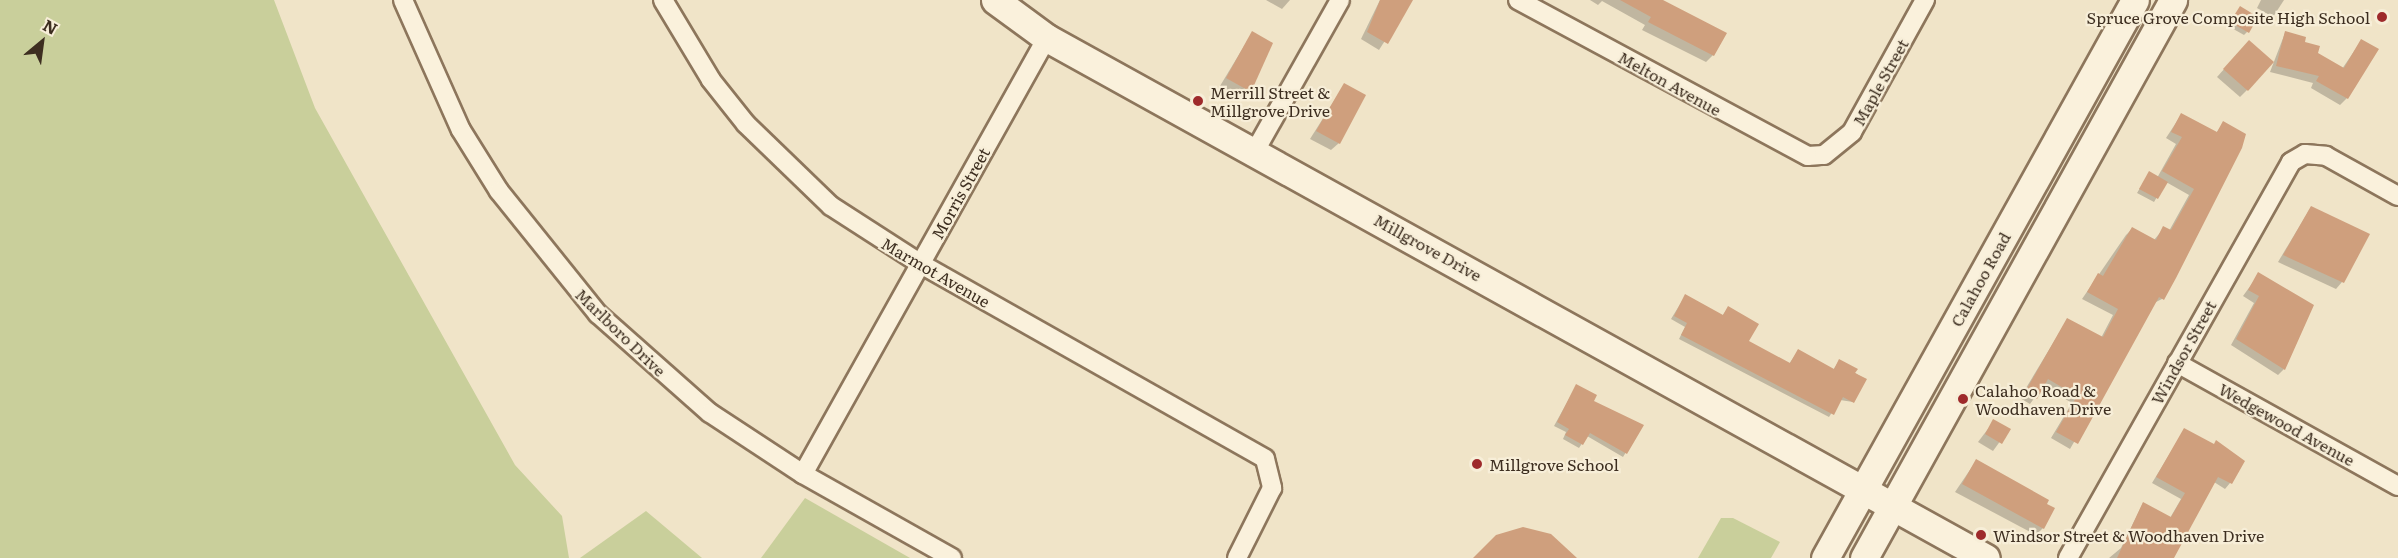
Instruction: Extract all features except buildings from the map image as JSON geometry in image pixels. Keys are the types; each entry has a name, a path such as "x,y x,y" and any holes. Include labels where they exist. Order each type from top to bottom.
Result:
{"main road":[{"name":"Millgrove Drive","path":"995,0 1047,38 1255,151 1986,558"},
{"name":"Calahoo Road","path":"1825,558 2135,0"},
{"name":"Calahoo Road","path":"1864,558 2173,0"}],"street":[{"name":"Marlboro Drive","path":"403,0 461,130 546,254 654,367 710,413 803,474 952,558"},
{"name":"Marmot Avenue","path":"663,0 711,80 783,163 831,206 921,264 1255,450 1270,473 1267,503 1237,558"},
{"path":"1255,151 1340,0"},
{"name":"Melton Avenue","path":"1518,0 1788,149 1824,155"},
{"name":"Maple Street","path":"1824,155 1852,132 1925,0"},
{"name":"Morris Street","path":"803,474 1047,38"},
{"name":"Windsor Street","path":"2068,558 2285,171 2306,154 2326,156 2398,196"},
{"name":"Wedgewood Avenue","path":"2177,363 2398,486"}],"green space":[{"path":"0,0 274,0 315,108 515,465 562,516 569,558 0,558"},
{"path":"805,498 910,558 761,558"},
{"path":"646,511 702,558 580,558"},
{"path":"1721,518 1733,518 1780,542 1771,558 1698,558"}],"place":[{"name":"Spruce Grove Composite High School","path":"2382,17"},
{"name":"Merrill Street & Millgrove Drive","path":"1198,101"},
{"name":"Calahoo Road & Woodhaven Drive","path":"1963,399"},
{"name":"Millgrove School","path":"1477,464"},
{"name":"Windsor Street & Woodhaven Drive","path":"1981,535"}]}
